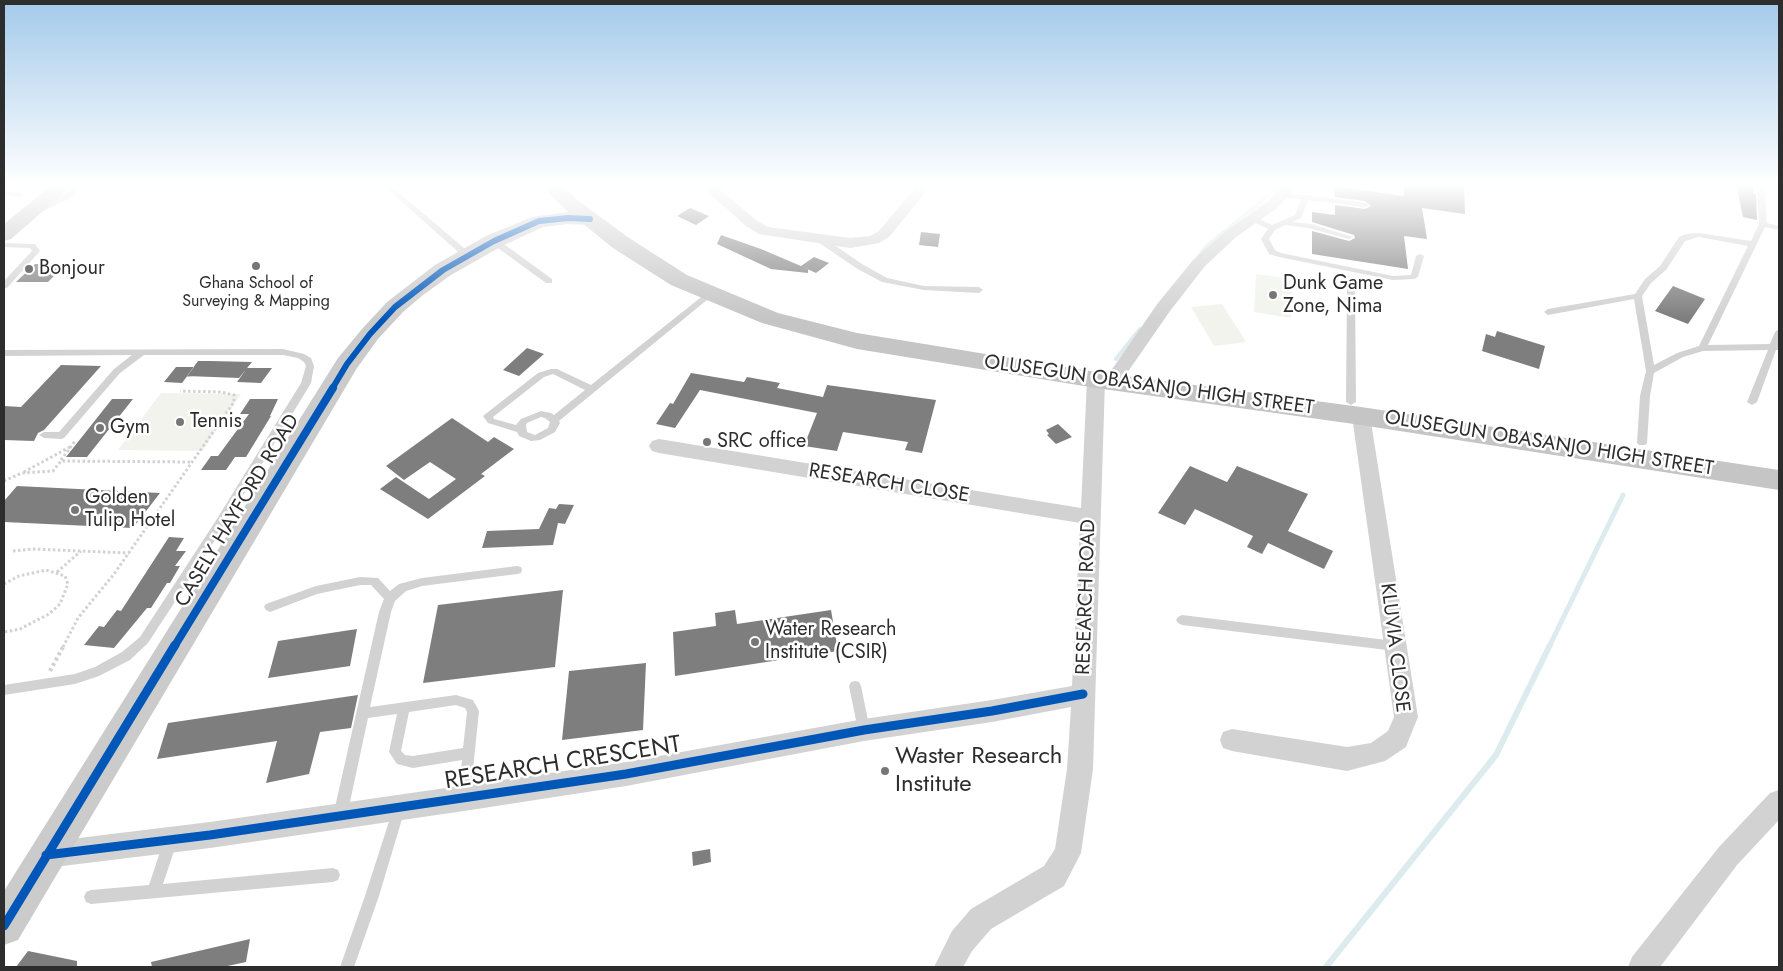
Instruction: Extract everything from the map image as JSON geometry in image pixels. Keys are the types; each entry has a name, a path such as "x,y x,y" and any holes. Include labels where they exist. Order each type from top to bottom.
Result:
{"main road":[{"name":"OLUSEGUN OBASANJO HIGH STREET","path":"603,229 621,244 679,280 770,318 857,342 1096,380 1642,443 1779,464"},
{"name":"OLUSEGUN OBASANJO HIGH STREET","path":"628,229 656,251 722,285 753,298 864,330 914,340 1121,369 1779,480"}],"street":[{"name":"CASELY HAYFORD ROAD","path":"4,926 347,364 395,307 443,270 494,241 520,229"},
{"path":"761,229 850,243 874,240 888,229"},
{"path":"1121,369 1164,307 1199,263 1238,229"},
{"name":"RESEARCH ROAD","path":"948,967 962,941 981,919 1054,876 1068,853 1080,769 1096,380"},
{"name":"KLUVIA CLOSE","path":"1232,740 1347,759 1376,753 1397,739 1406,717 1356,409"},
{"name":"RESEARCH CLOSE","path":"659,446 1090,517"},
{"name":"RESEARCH CRESCENT","path":"46,855 340,817 626,774 864,730 992,711 1083,694"},
{"path":"1642,967 1728,856 1779,802"}],"lane":[{"path":"437,229 468,256"},
{"path":"1271,229 1264,240 1268,247 1279,255 1393,278 1414,277 1420,256"},
{"path":"1320,229 1349,237"},
{"path":"1702,348 1759,229"},
{"path":"1642,443 1645,396 1650,371 1638,296 1648,281 1663,268 1682,238 1699,235 1752,244"},
{"path":"821,240 859,266 885,280 924,288 979,290"},
{"path":"494,241 549,281"},
{"path":"4,245 26,244 32,246 36,251 4,286"},
{"path":"1351,290 1356,409"},
{"path":"592,389 554,371 541,374 488,416 491,421 520,430 522,434 531,438 543,436 552,430 555,423 554,420 710,293"},
{"path":"1548,312 1638,296"},
{"path":"1752,402 1777,346 1779,332"},
{"path":"1650,371 1680,355 1702,348 1777,346"},
{"path":"4,353 255,351 294,353 308,360 310,373 306,383 219,525 144,640 126,656 99,671 74,679 4,690"},
{"path":"44,435 62,436 117,371 141,353"},
{"path":"520,430 524,421 535,415 548,415 554,420"},
{"path":"340,817 385,612 390,598 403,587 422,582 517,570"},
{"path":"270,607 316,590 360,581 374,582 390,598"},
{"path":"1182,620 1395,646"},
{"path":"855,686 864,730"},
{"path":"364,713 456,700 469,704 473,711 464,799"},
{"path":"404,707 395,752 401,760 413,762 468,753"},
{"path":"347,967 372,896 399,808"},
{"path":"154,891 170,840"},
{"path":"91,897 333,875"}],"path":[{"path":"43,685 78,618 114,574 234,402 234,395 221,392 180,391"},
{"path":"4,481 70,447"},
{"path":"22,473 53,471 61,461 193,462"},
{"path":"13,551 129,552"},
{"path":"57,572 81,551"},
{"path":"4,584 34,571 57,572 65,576 68,584 66,594 60,604 36,623 4,632"}],"shaded area":[{"name":"Dunk Game Zone, Nima","path":"1256,274 1292,279 1291,318 1254,312"},
{"path":"1222,304 1246,342 1214,346 1191,307"},
{"name":"Tennis","path":"161,393 241,394 202,451 118,450"}],"building":[{"path":"1336,229 1425,229 1427,239 1404,236 1408,269 1312,254 1312,231 1349,241 1355,238 1354,235"},
{"path":"921,232 940,234 938,247 919,245"},
{"path":"721,235 761,249 808,269 808,273 771,269 717,244"},
{"path":"814,257 829,263 816,273 801,266"},
{"path":"35,264 66,264 48,282 16,282"},
{"path":"1673,286 1705,299 1688,324 1655,311"},
{"path":"1497,331 1545,346 1539,369 1482,351 1486,334 1495,337"},
{"path":"527,348 544,354 519,376 503,370"},
{"path":"198,361 252,362 239,378 187,376"},
{"path":"61,365 101,366 44,430 38,433 34,441 4,440 4,406 21,407"},
{"path":"176,367 194,367 182,383 164,382"},
{"path":"247,368 272,368 261,383 237,382"},
{"path":"691,373 744,382 747,377 780,383 777,388 823,397 827,385 936,400 922,453 905,450 908,442 843,432 837,451 804,446 817,413 700,390 675,428 656,424 670,403 673,404"},
{"name":"Gym","path":"112,399 133,399 87,457 66,457"},
{"path":"250,399 278,399 271,416 246,457 235,457 226,470 201,470 211,456 218,456 249,414 240,414"},
{"path":"452,418 488,442 494,437 514,449 481,474 485,476 428,519 380,489 396,477 429,499 456,479 430,462 404,480 386,466"},
{"path":"1058,424 1072,437 1056,444 1047,435 1049,434 1046,430"},
{"path":"1190,466 1227,482 1237,466 1308,494 1288,531 1333,551 1324,569 1268,543 1262,554 1247,547 1253,536 1195,509 1185,525 1158,513"},
{"name":"Golden Tulip Hotel","path":"17,486 160,493 133,528 4,522 4,501"},
{"path":"559,504 574,505 565,524 558,523 553,545 482,548 487,531 539,529 549,508 556,509"},
{"path":"169,537 184,538 176,551 186,551 175,566 180,566 170,583 167,583 151,608 147,608 114,648 84,645 99,626 104,627 117,610 121,611"},
{"path":"563,590 555,667 423,683 438,605"},
{"name":"Water Research Institute (CSIR)","path":"735,610 737,624 831,610 838,651 675,676 673,632 716,626 715,613"},
{"path":"357,629 350,666 268,678 278,641"},
{"path":"646,663 643,730 562,740 569,671"},
{"path":"358,695 351,728 320,732 309,774 266,783 277,741 157,759 168,723"},
{"path":"710,849 711,862 693,866 692,852"},
{"path":"250,939 246,962 223,967 152,967 151,962"},
{"path":"28,951 77,961 77,967 16,967"}],"waterway":[{"path":"1199,256 1207,246 1227,229"},
{"path":"1116,359 1140,329"},
{"path":"1549,647 1623,495"},
{"path":"1326,967 1496,755 1550,645"}],"cycle path":[{"path":"4,926 347,364 370,334 395,307 415,290 443,270 494,241 520,229"},
{"path":"46,855 210,835 626,774 864,730 992,711 1083,694"}],"place":[{"name":"Ghana School of Surveying & Mapping","path":"256,266"},
{"name":"Bonjour","path":"29,269"},
{"name":"Dunk Game Zone, Nima","path":"1273,295"},
{"name":"Tennis","path":"180,422"},
{"name":"Gym","path":"100,428"},
{"name":"SRC office","path":"707,442"},
{"name":"Golden Tulip Hotel","path":"75,510"},
{"name":"Water Research Institute (CSIR)","path":"755,642"},
{"name":"Waster Research Institute","path":"885,771"}]}
